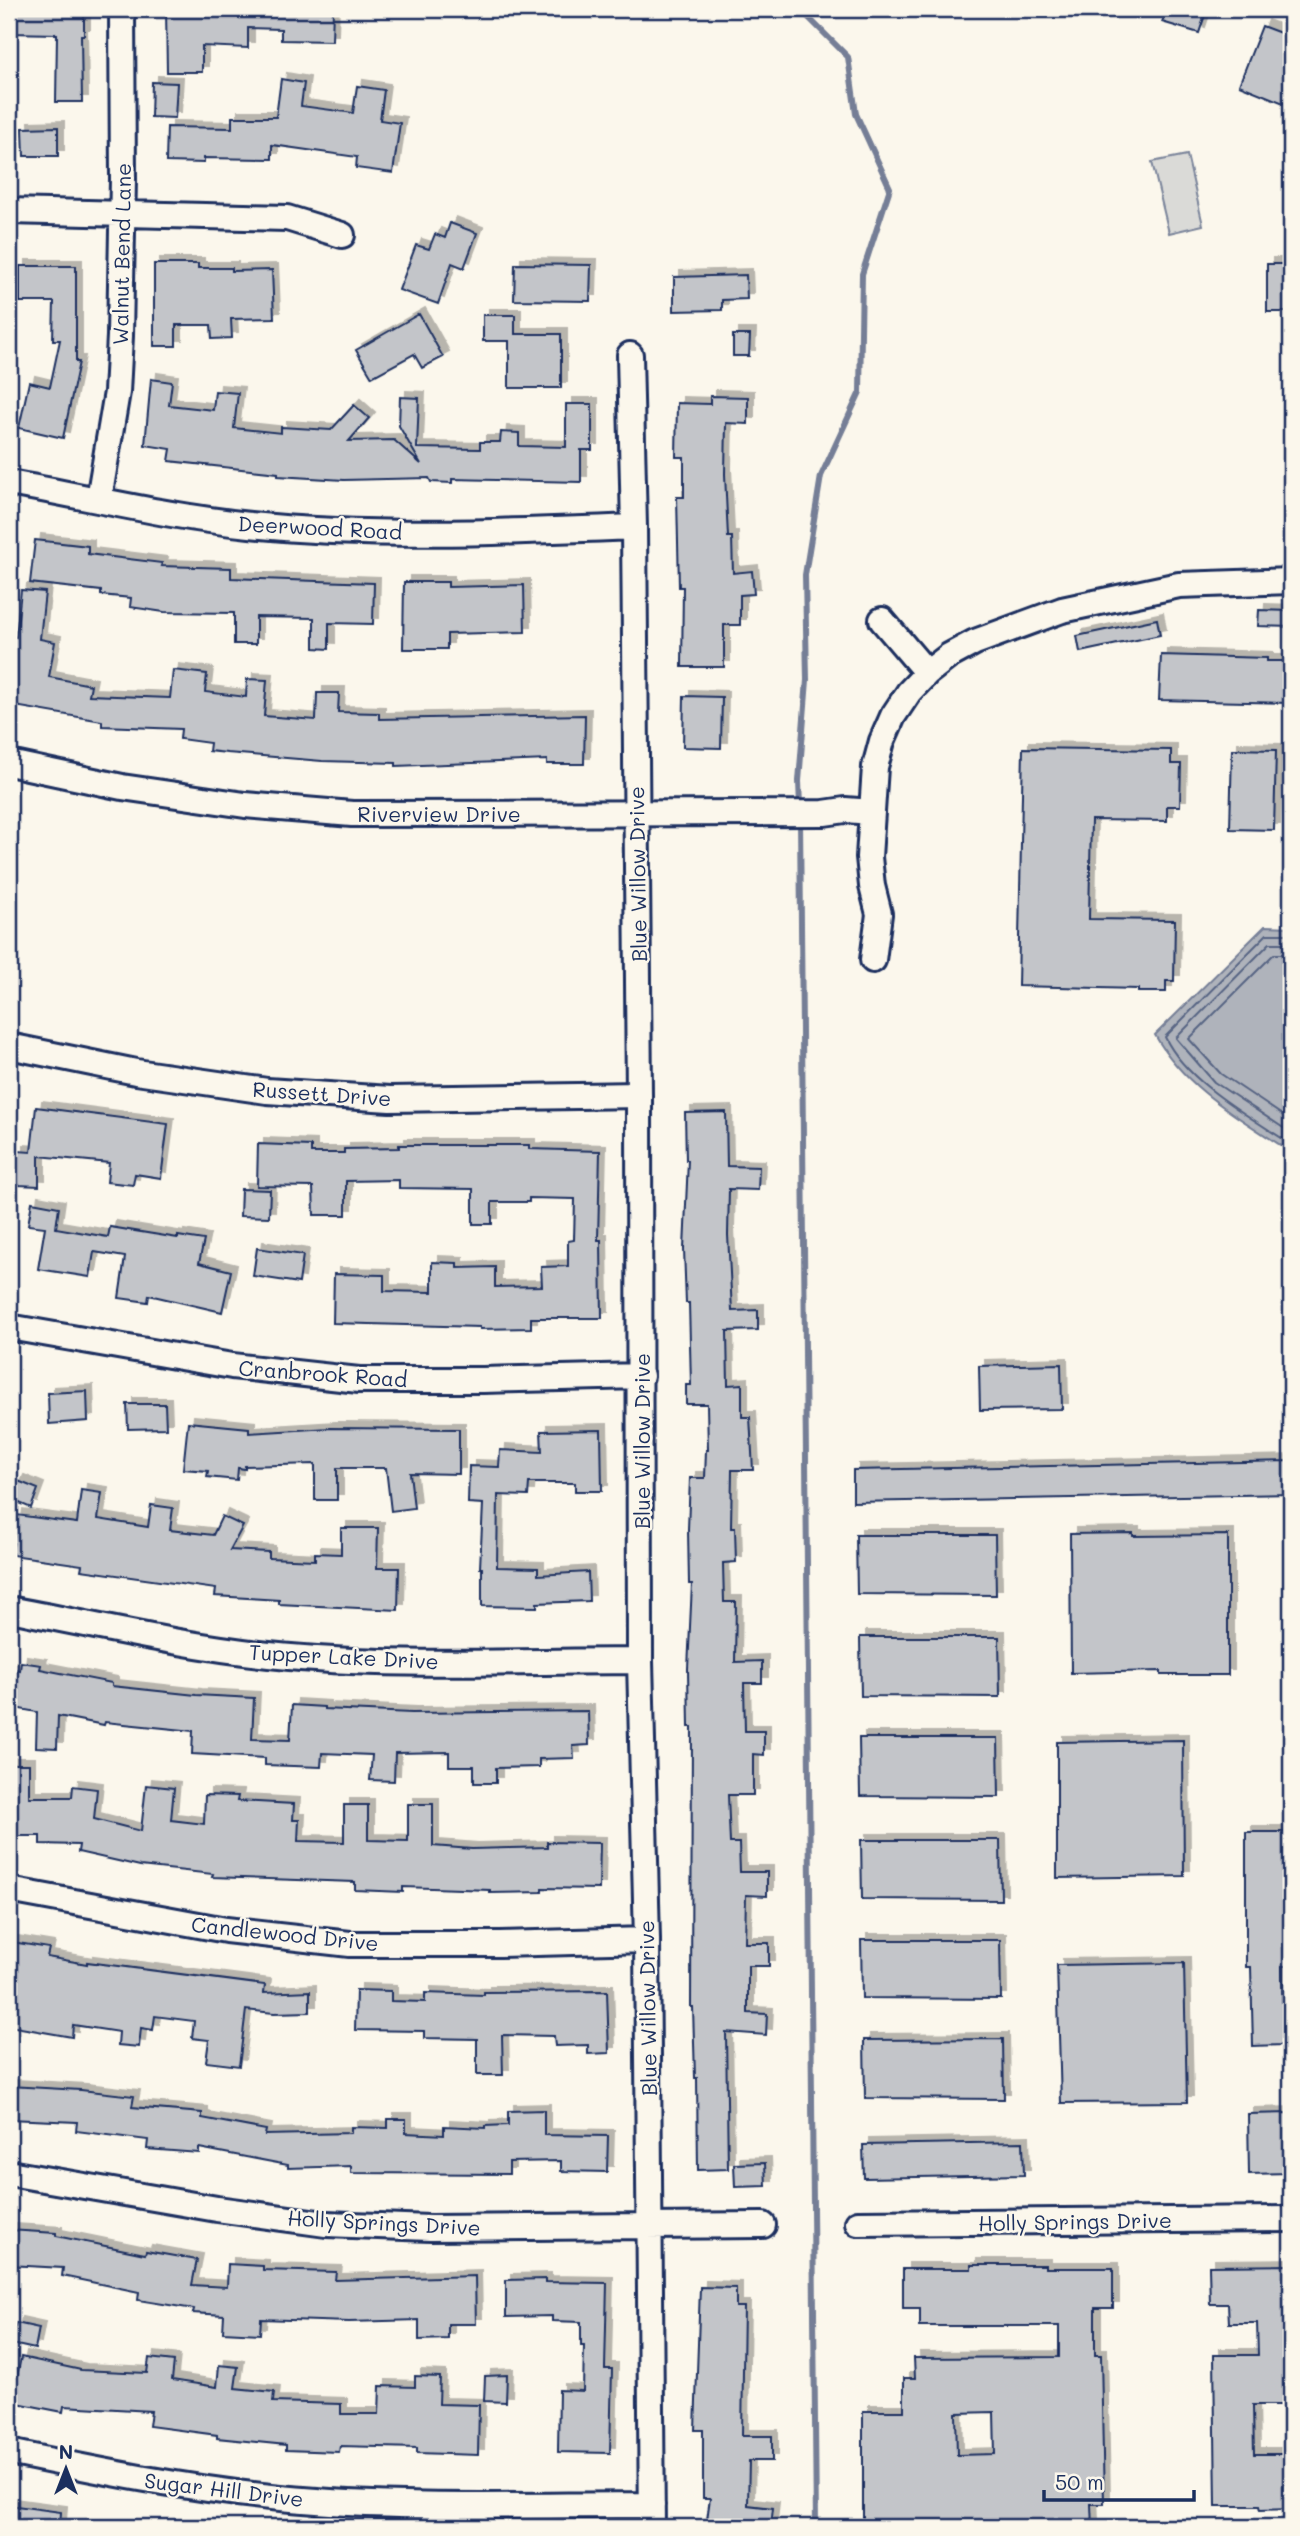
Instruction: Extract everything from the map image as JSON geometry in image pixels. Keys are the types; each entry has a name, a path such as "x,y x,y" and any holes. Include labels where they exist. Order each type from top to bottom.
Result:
{"street":[{"name":"Walnut Bend Lane","path":"99,499 117,391 122,9"},
{"path":"9,211 287,218 342,235"},
{"name":"Blue Willow Drive","path":"630,355 639,1095 640,1661 647,1940 652,2516"},
{"name":"Deerwood Road","path":"9,483 160,512 249,525 337,532 497,533 634,527"},
{"path":"873,960 879,914 869,857 875,767 893,716 909,692 927,673 949,656 975,642 1062,610 1179,585 1291,581"},
{"path":"881,620 927,673"},
{"name":"Riverview Drive","path":"9,763 163,793 245,805 352,814 824,813 845,810 873,812"},
{"name":"Russett Drive","path":"9,1046 135,1072 267,1091 390,1099 639,1095"},
{"name":"Cranbrook Road","path":"9,1327 232,1366 359,1380 641,1376"},
{"name":"Tupper Lake Drive","path":"9,1609 269,1655 359,1661 640,1661"},
{"name":"Candlewood Drive","path":"9,1890 226,1930 350,1944 647,1940"},
{"name":"Holly Springs Drive","path":"9,2173 217,2209 326,2224 430,2228 763,2225"},
{"name":"Holly Springs Drive","path":"858,2223 1291,2218"},
{"name":"Sugar Hill Drive","path":"9,2452 166,2484 282,2498 403,2506 652,2516"}],"shaded area":[{"path":"1187,155 1203,225 1169,233 1152,162"}],"water":[{"path":"1265,926 1291,927 1291,1152 1234,1115 1198,1087 1182,1072 1155,1035"}],"building":[{"path":"9,9 84,9 84,35 81,35 82,102 56,102 57,34 9,33"},
{"path":"166,9 333,9 332,41 281,40 281,29 248,28 248,48 202,46 202,72 167,72"},
{"path":"1167,9 1207,9 1199,33 1162,22"},
{"path":"1262,26 1291,37 1291,106 1239,85"},
{"path":"281,79 304,83 301,106 353,113 357,86 384,90 380,120 400,123 393,173 356,168 357,157 272,145 272,159 204,158 204,163 166,162 167,127 232,128 232,117 276,117"},
{"path":"152,82 177,83 175,118 151,117"},
{"path":"58,127 58,156 24,156 23,128"},
{"path":"450,223 477,233 464,268 452,263 438,304 399,290 416,245 429,249 435,234 445,238"},
{"path":"154,264 198,264 198,268 232,268 232,271 272,270 274,318 231,319 232,338 212,339 211,325 176,325 176,346 154,346"},
{"path":"515,264 591,265 590,301 514,300"},
{"path":"1267,264 1291,264 1291,312 1267,312"},
{"path":"20,266 76,266 76,362 79,362 63,438 19,428 29,382 50,387 60,340 53,340 54,302 20,302"},
{"path":"746,275 747,299 722,300 722,310 674,311 674,277"},
{"path":"419,314 443,357 422,368 414,354 372,377 356,350"},
{"path":"483,315 515,315 515,334 561,334 561,388 509,388 509,341 483,341"},
{"path":"733,335 750,335 749,356 733,356"},
{"path":"151,379 172,382 169,405 213,410 215,391 238,393 234,428 281,433 281,427 331,430 354,405 369,418 349,441 394,440 421,464 399,426 400,397 419,398 417,448 480,449 480,442 500,442 501,432 519,433 519,446 566,447 566,404 592,404 592,450 581,450 581,482 452,479 452,483 431,482 429,478 344,480 278,476 278,473 169,461 171,449 145,445"},
{"path":"710,396 748,397 748,424 726,423 725,474 733,573 752,571 754,594 740,595 740,625 724,625 724,667 682,667 683,587 679,587 677,497 684,497 684,457 676,457 677,403 710,404"},
{"path":"35,540 88,546 88,554 162,563 161,566 231,568 231,578 374,583 373,624 329,623 329,649 314,648 314,618 256,617 256,644 234,644 234,613 164,612 130,607 131,598 101,595 101,591 30,583"},
{"path":"404,582 448,582 448,587 524,585 525,632 447,634 447,649 403,649"},
{"path":"21,590 45,592 40,639 55,642 49,677 91,685 89,695 170,698 173,670 207,674 205,692 246,697 247,679 267,680 264,716 316,720 317,693 339,693 338,712 379,713 379,719 585,715 584,764 547,764 547,760 396,766 396,763 322,761 227,753 209,751 210,743 180,739 181,729 102,726 102,721 9,705 9,636 16,637"},
{"path":"1259,610 1291,611 1291,627 1258,626"},
{"path":"1157,619 1160,635 1080,652 1077,636"},
{"path":"1161,655 1291,661 1291,703 1159,700"},
{"path":"684,696 722,697 721,748 683,747"},
{"path":"1023,748 1171,750 1171,764 1181,764 1180,806 1167,806 1167,821 1091,820 1089,919 1175,920 1174,981 1166,981 1166,992 1018,986"},
{"path":"1232,749 1276,750 1274,830 1230,829"},
{"path":"36,1107 168,1124 161,1178 135,1174 133,1185 107,1182 109,1163 39,1156 39,1186 18,1185 18,1151 31,1152"},
{"path":"726,1112 727,1166 759,1167 758,1190 729,1189 728,1235 732,1311 758,1310 758,1330 727,1331 728,1385 742,1384 742,1417 750,1417 753,1470 732,1470 731,1528 735,1528 736,1562 723,1563 724,1602 736,1602 735,1662 762,1661 762,1683 744,1683 745,1731 764,1731 764,1755 753,1754 753,1795 728,1795 730,1843 739,1843 740,1872 767,1872 767,1896 746,1895 745,1943 769,1943 769,1966 748,1966 748,2013 767,2014 766,2035 726,2032 728,2169 698,2170 697,2078 691,2007 692,1727 689,1727 688,1669 692,1584 689,1584 688,1529 690,1478 705,1478 708,1450 707,1404 686,1404 686,1385 691,1385 689,1303 686,1303 684,1249 688,1160 685,1113"},
{"path":"258,1144 311,1146 311,1153 344,1153 344,1149 399,1148 399,1145 529,1145 529,1149 600,1151 598,1240 601,1240 602,1318 531,1318 531,1328 480,1329 333,1323 334,1274 384,1275 384,1291 432,1292 432,1262 457,1263 457,1268 495,1267 495,1287 542,1286 541,1267 568,1266 568,1241 574,1240 575,1199 529,1198 529,1202 492,1202 492,1224 473,1224 473,1189 399,1188 399,1180 346,1181 346,1215 314,1215 313,1187 257,1186"},
{"path":"241,1189 270,1190 269,1217 240,1216"},
{"path":"32,1202 59,1207 56,1228 108,1237 110,1227 204,1240 199,1263 231,1271 222,1312 149,1295 148,1302 119,1298 125,1257 94,1252 90,1277 38,1269 45,1227 28,1225"},
{"path":"257,1248 303,1255 299,1283 253,1276"},
{"path":"1061,1364 1062,1409 980,1410 979,1366"},
{"path":"87,1391 88,1421 49,1424 48,1393"},
{"path":"127,1404 165,1404 166,1428 128,1429"},
{"path":"188,1422 249,1428 249,1433 330,1428 459,1429 459,1474 410,1473 414,1508 391,1511 386,1468 337,1468 337,1500 315,1500 315,1464 245,1466 245,1469 238,1468 237,1480 207,1477 208,1471 183,1469"},
{"path":"601,1430 602,1491 575,1491 575,1483 529,1483 528,1496 498,1495 497,1567 538,1568 538,1575 588,1572 589,1601 537,1603 537,1607 482,1606 480,1568 483,1504 468,1503 469,1466 499,1467 500,1450 542,1452 541,1431"},
{"path":"1291,1461 1291,1494 853,1502 853,1470"},
{"path":"18,1481 38,1489 31,1508 10,1499"},
{"path":"81,1490 102,1493 98,1519 148,1527 151,1505 173,1508 170,1530 213,1535 222,1516 243,1526 230,1550 269,1552 269,1558 315,1560 315,1553 341,1554 341,1528 378,1528 377,1568 399,1568 398,1610 279,1604 279,1600 215,1596 216,1589 81,1570 82,1565 12,1555 17,1515 77,1523"},
{"path":"1133,1533 1133,1536 1228,1535 1228,1675 1161,1675 1161,1671 1071,1673 1070,1534"},
{"path":"856,1535 995,1535 996,1595 857,1594"},
{"path":"860,1637 999,1637 1000,1697 861,1696"},
{"path":"21,1662 41,1665 40,1669 112,1683 112,1686 254,1698 252,1739 290,1740 292,1705 412,1713 588,1711 589,1745 573,1746 574,1758 539,1759 539,1767 496,1768 496,1783 474,1783 474,1766 449,1766 449,1752 395,1753 394,1781 370,1780 372,1755 322,1753 321,1767 265,1765 265,1758 192,1754 193,1731 105,1722 104,1725 58,1716 57,1748 36,1747 37,1712 9,1707 9,1668 20,1670"},
{"path":"859,1738 998,1738 999,1797 860,1796"},
{"path":"1183,1740 1184,1876 1057,1878 1057,1742"},
{"path":"10,1764 29,1764 29,1797 72,1797 73,1786 97,1789 94,1819 141,1831 146,1785 174,1788 171,1820 204,1824 205,1795 238,1796 237,1801 294,1804 293,1820 299,1820 298,1841 344,1842 344,1805 368,1805 368,1840 408,1841 408,1804 433,1804 433,1846 472,1849 547,1847 547,1842 600,1843 599,1889 542,1888 542,1892 490,1893 490,1890 403,1887 403,1892 355,1890 355,1882 212,1877 213,1874 140,1866 78,1852 79,1845 40,1844 40,1836 9,1836"},
{"path":"1246,1832 1291,1832 1291,1966 1282,1966 1283,2045 1253,2046 1251,1967 1246,1967"},
{"path":"861,1840 1000,1840 1001,1900 862,1899"},
{"path":"861,1940 1000,1940 1001,1999 862,1998"},
{"path":"12,1942 49,1948 47,1957 87,1964 265,1985 264,1993 310,1991 310,2012 274,2013 246,2010 239,2066 206,2062 209,2040 192,2038 194,2021 155,2016 153,2030 141,2028 139,2047 118,2045 119,2032 73,2025 72,2037 9,2026 9,1960"},
{"path":"1184,1963 1187,2102 1061,2103 1057,1965"},
{"path":"356,1990 391,1991 391,2001 425,2002 425,1993 484,1995 484,1992 607,1991 609,2053 588,2054 588,2045 555,2046 554,2036 502,2035 503,2075 477,2075 477,2039 424,2038 424,2031 355,2030"},
{"path":"1003,2039 1004,2099 865,2098 864,2040"},
{"path":"9,2086 134,2096 132,2107 202,2113 202,2118 266,2130 265,2135 351,2133 351,2127 388,2128 388,2119 406,2119 406,2133 444,2135 444,2126 485,2128 508,2125 508,2111 544,2110 544,2135 608,2136 607,2172 561,2171 561,2161 509,2162 509,2174 351,2173 351,2166 288,2168 288,2165 199,2148 199,2153 147,2149 148,2140 76,2131 77,2122 9,2119"},
{"path":"1291,2113 1291,2173 1249,2174 1248,2114"},
{"path":"1023,2142 1024,2175 864,2178 863,2145"},
{"path":"765,2163 766,2186 735,2187 734,2164"},
{"path":"9,2230 56,2233 56,2236 145,2254 146,2251 197,2260 192,2285 227,2287 228,2264 263,2266 263,2270 336,2272 335,2280 475,2276 476,2324 448,2324 448,2339 419,2340 419,2320 349,2322 261,2319 260,2334 223,2332 224,2315 193,2313 194,2309 138,2300 139,2292 62,2276 63,2268 9,2265"},
{"path":"971,2265 1113,2268 1113,2308 1095,2308 1095,2355 1101,2355 1104,2504 1091,2504 1092,2527 863,2527 863,2411 904,2411 904,2378 915,2378 914,2358 1059,2357 1059,2326 920,2326 920,2308 903,2308 903,2269 971,2269","holes":["994,2412 995,2454 957,2455 956,2413"]},
{"path":"1291,2265 1291,2405 1253,2405 1254,2454 1291,2454 1291,2509 1260,2510 1259,2506 1216,2506 1214,2355 1258,2355 1257,2323 1229,2323 1228,2304 1210,2304 1209,2266"},
{"path":"545,2279 545,2282 607,2283 605,2369 612,2369 610,2453 558,2452 559,2390 583,2391 584,2346 581,2346 581,2322 552,2321 552,2316 506,2317 506,2280"},
{"path":"700,2287 736,2288 736,2307 744,2307 742,2436 772,2436 772,2461 749,2461 748,2505 773,2508 771,2527 706,2527 710,2498 703,2498 703,2430 695,2430"},
{"path":"16,2323 39,2328 35,2349 12,2344"},
{"path":"21,2357 81,2370 147,2373 149,2358 174,2361 172,2380 217,2387 219,2365 238,2367 235,2388 274,2392 273,2402 341,2404 341,2414 379,2414 380,2386 415,2387 415,2376 440,2377 439,2404 479,2405 478,2455 417,2453 417,2448 340,2446 339,2452 286,2450 286,2445 217,2438 217,2435 149,2426 151,2411 64,2406 63,2412 12,2402"},
{"path":"507,2375 506,2402 484,2401 485,2376"},
{"path":"9,2505 61,2512 60,2527 9,2527"}],"waterway":[{"path":"800,9 848,57 856,114 890,188 862,274 860,392 821,476 805,575 807,680 799,781 800,807"},
{"path":"800,818 816,2527"}]}
